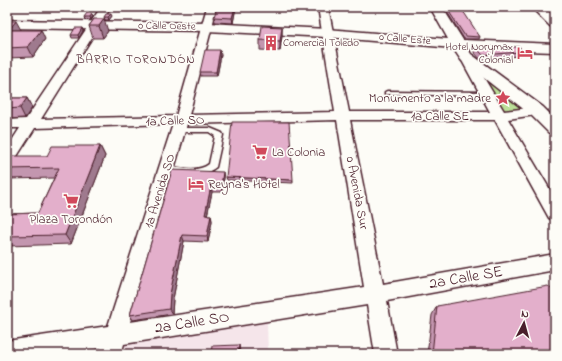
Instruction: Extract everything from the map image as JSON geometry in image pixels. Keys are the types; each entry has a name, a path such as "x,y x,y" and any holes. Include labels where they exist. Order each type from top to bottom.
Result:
{"street":[{"path":"7,160 106,7"},
{"name":"1a Avenida SO","path":"112,344 167,169 212,7"},
{"name":"0 Avenida Sur","path":"323,7 386,354"},
{"path":"436,7 463,50 555,213"},
{"path":"536,7 555,23"},
{"name":"0 Calle Oeste","path":"7,24 207,27 327,33"},
{"name":"0 Calle Este","path":"327,33 463,50 555,48"},
{"path":"463,50 537,111 555,129"},
{"name":"1a Calle SE","path":"342,116 499,116 537,111"},
{"name":"1a Calle SO","path":"7,124 180,125 342,116"},
{"name":"2a Calle SE","path":"376,294 555,262"},
{"name":"2a Calle SO","path":"7,352 112,344 376,294"}],"lane":[{"path":"387,93 487,94"},
{"path":"167,169 202,171 213,165 218,135 210,130 180,125"}],"shaded area":[{"path":"267,321 268,354 121,354 125,341"}],"green space":[{"path":"474,70 523,108 500,112"}],"building":[{"path":"217,7 235,7 232,18 214,17"},
{"path":"446,7 459,7 480,37 465,36"},
{"path":"87,13 92,14 90,17 84,17"},
{"path":"106,14 111,14 108,17 104,17"},
{"path":"94,19 104,19 99,26 89,26"},
{"path":"7,21 16,21 9,30 41,30 28,47 7,48"},
{"path":"262,26 282,27 280,41 260,40"},
{"path":"75,28 82,28 78,35 71,35"},
{"path":"474,46 520,47 520,52 483,55"},
{"path":"205,50 220,50 216,72 200,72"},
{"path":"7,98 27,98 20,108 7,109"},
{"name":"La Colonia","path":"232,122 289,122 293,180 226,177"},
{"path":"52,146 100,146 65,235 7,236 7,214 38,213 59,168 7,169 7,161 10,156 47,156"},
{"path":"172,170 223,172 221,186 211,186 205,215 211,215 207,236 182,235 170,294 169,309 130,315"},
{"path":"548,286 555,292 555,354 432,354 437,306"},
{"path":"239,345 238,354 211,354 212,346"}],"place":[{"name":"Comercial Toledo","path":"271,43"},
{"name":"Hotel Norymax Colonial","path":"525,53"},
{"name":"Monumento a la madre","path":"503,98"},
{"name":"La Colonia","path":"260,152"},
{"name":"Reyna's Hotel","path":"196,184"},
{"name":"Plaza Torondón","path":"71,201"}],"district":[{"name":"BARRIO TORONDÓN","path":"136,60"}]}
